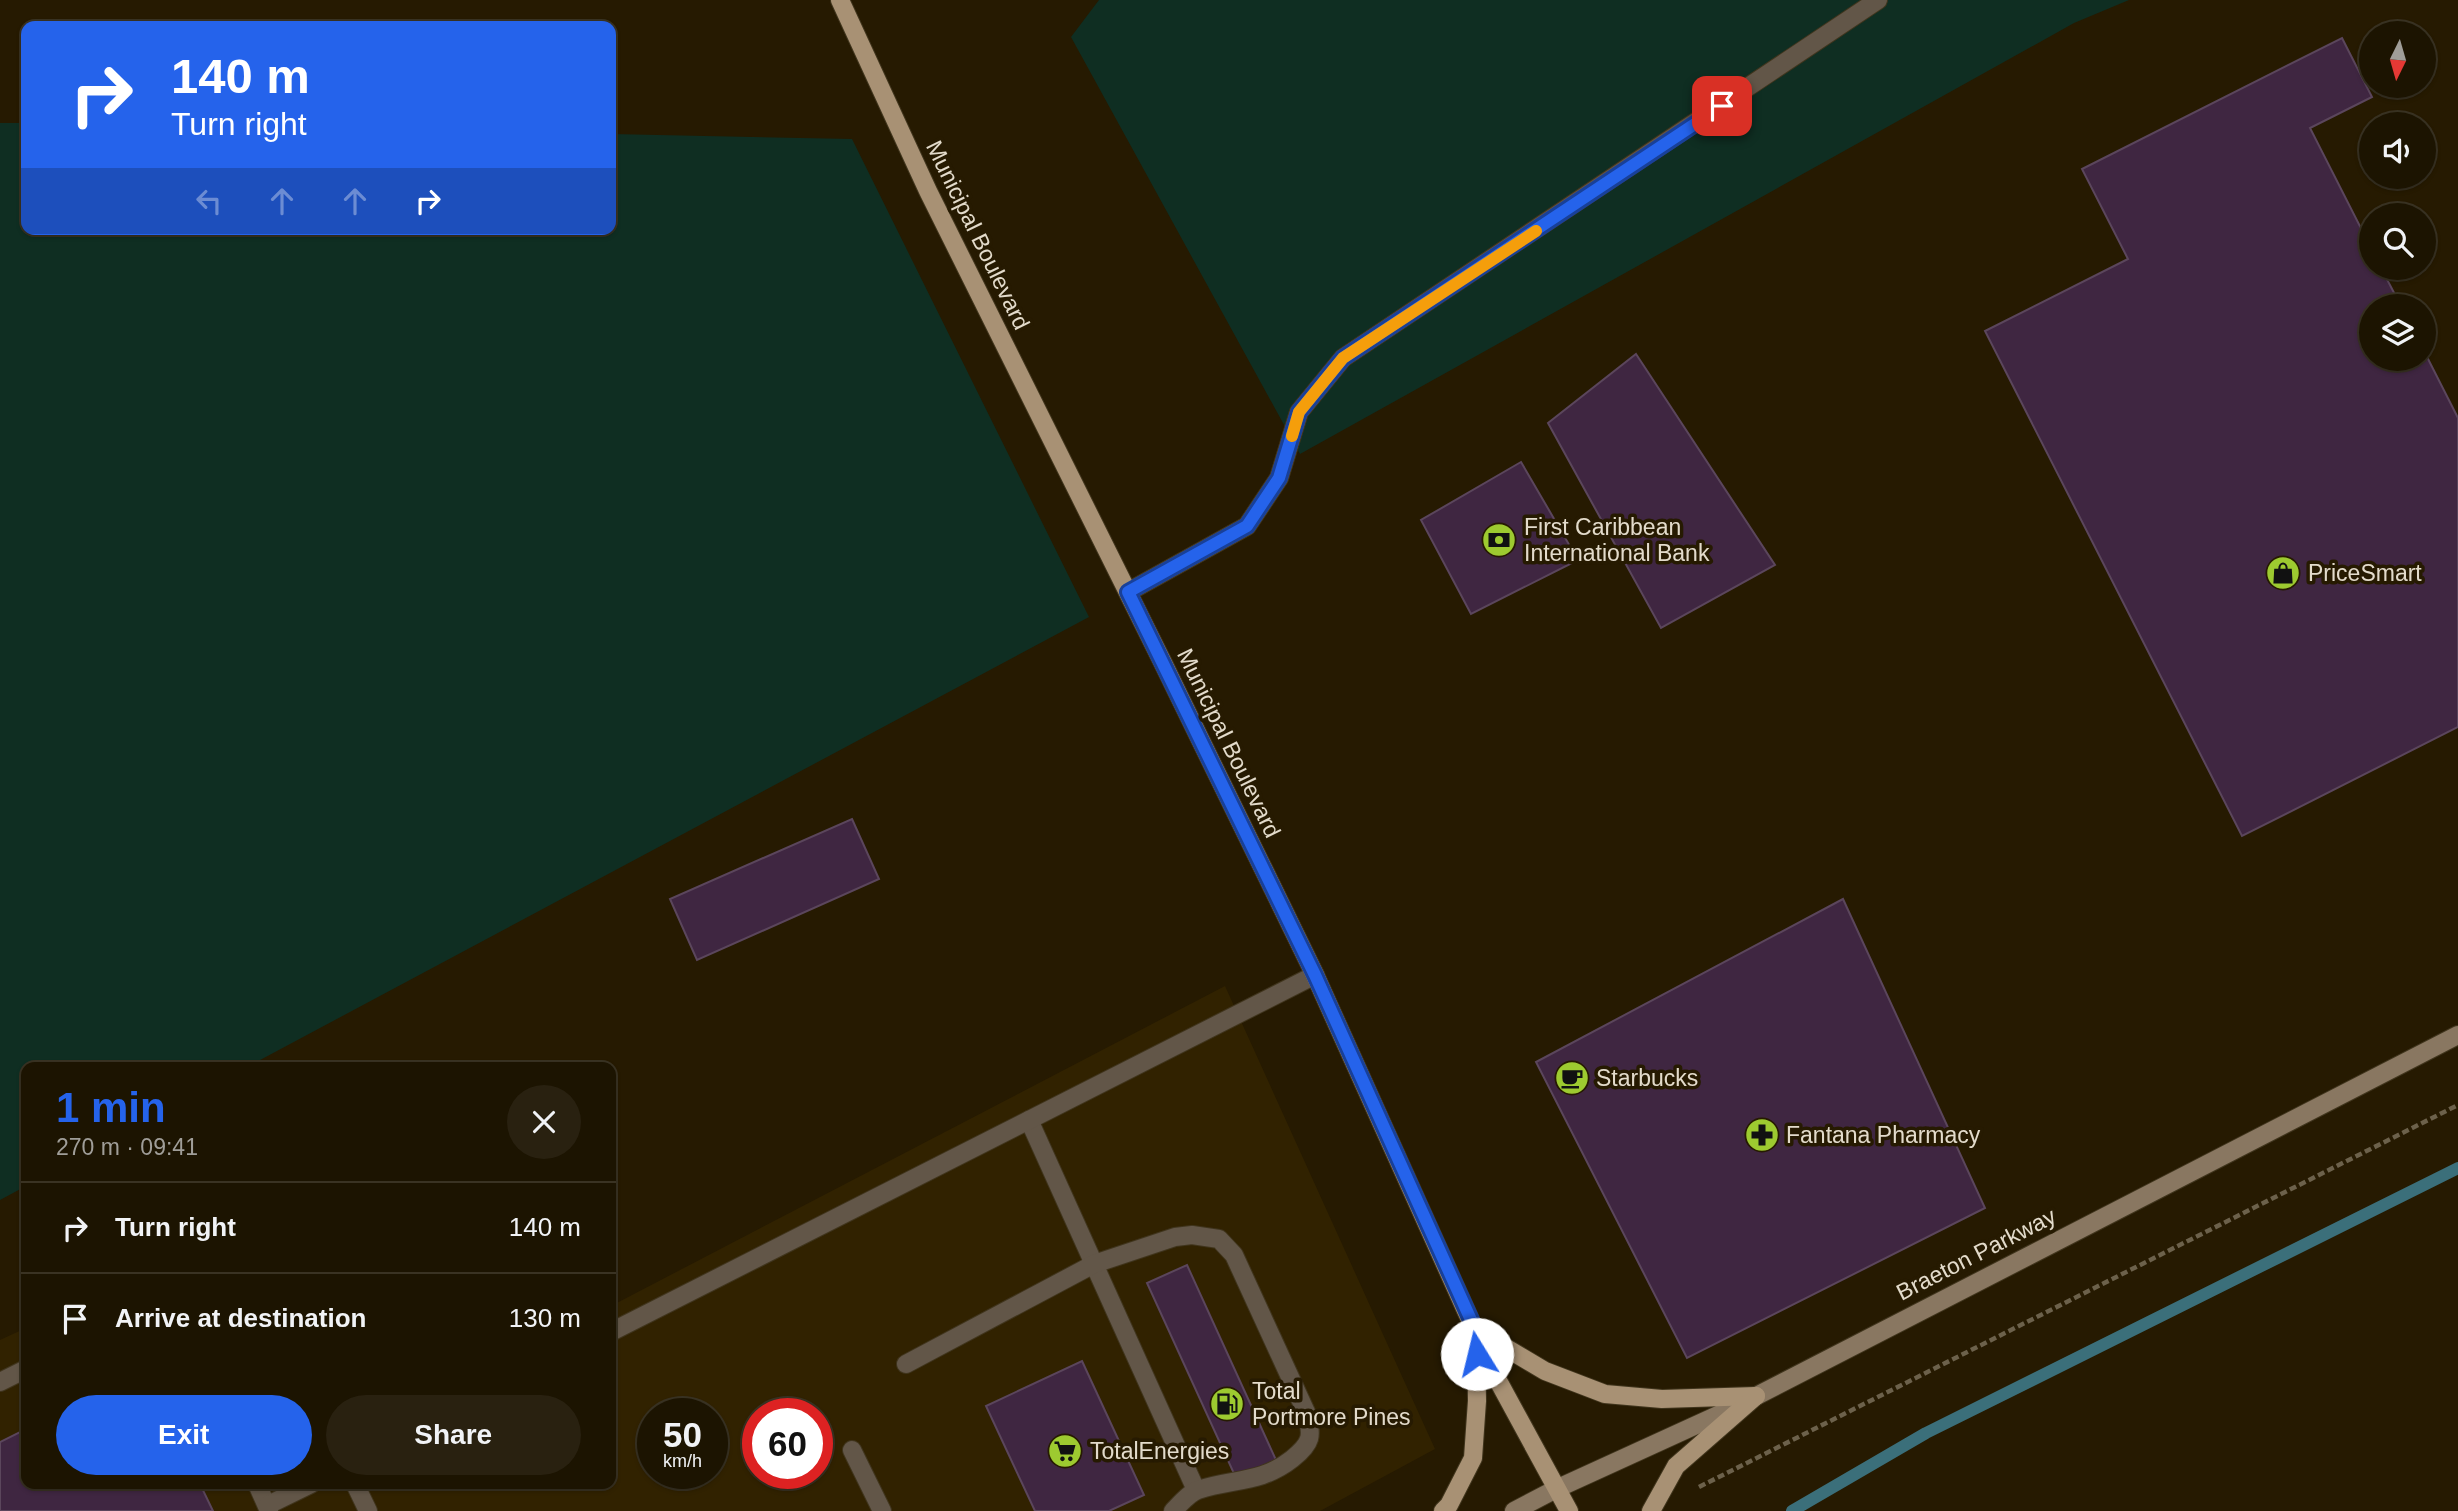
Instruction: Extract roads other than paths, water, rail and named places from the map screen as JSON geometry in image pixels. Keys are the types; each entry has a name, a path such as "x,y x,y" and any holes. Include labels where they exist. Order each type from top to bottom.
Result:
{"main road":[{"name":"Municipal Boulevard","path":"840,0 934,204 1315,975 1495,1375 1569,1511"},
{"path":"1476,1331 1545,1371 1605,1394 1662,1399 1756,1396"},
{"path":"1443,1511 1449,1505 1473,1458 1477,1401 1476,1331"},
{"path":"1651,1511 1676,1466 1756,1396"}],"street":[{"name":"Braeton Parkway","path":"1514,1511 1756,1396 2458,1035"}],"lane":[{"path":"1128,592 1247,526 1279,478 1299,412 1343,358 1878,0"},
{"path":"616,1329 1315,975"},
{"path":"1029,1120 1196,1490"},
{"path":"906,1364 1094,1264 1175,1237 1192,1235 1219,1239 1234,1255 1306,1412 1311,1429 1307,1447 1286,1464 1261,1477 1196,1490 1173,1511"},
{"path":"0,1382 21,1372"},
{"path":"852,1450 882,1511"},
{"path":"260,1489 269,1508 302,1489"},
{"path":"357,1489 368,1511"}],"waterway":[{"path":"1792,1511 1926,1433 2458,1168"}],"place":[{"name":"First Caribbean International Bank","path":"1499,540"},
{"name":"PriceSmart","path":"2283,573"},
{"name":"Starbucks","path":"1572,1078"},
{"name":"Fantana Pharmacy","path":"1762,1135"},
{"name":"Total Portmore Pines","path":"1227,1404"},
{"name":"TotalEnergies","path":"1065,1451"}]}
